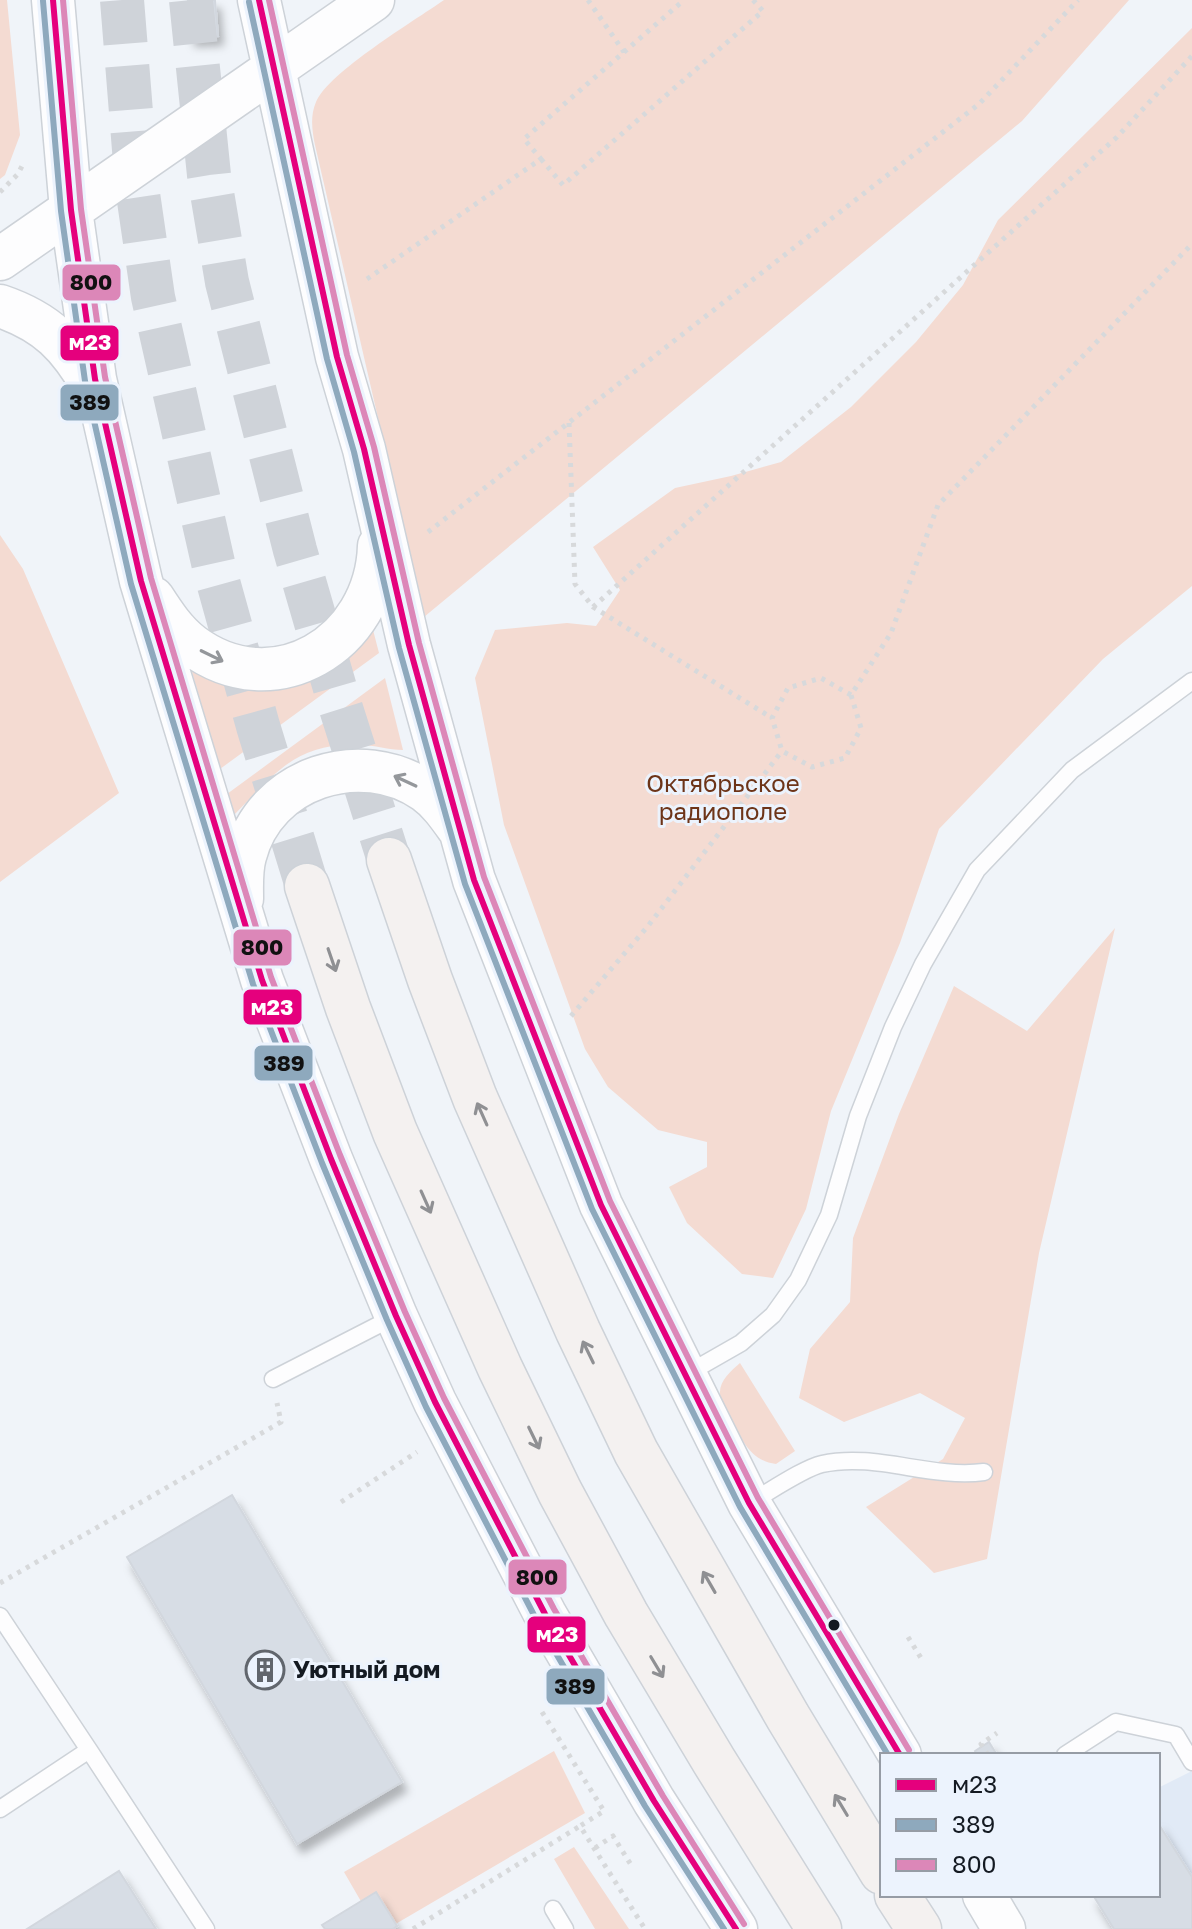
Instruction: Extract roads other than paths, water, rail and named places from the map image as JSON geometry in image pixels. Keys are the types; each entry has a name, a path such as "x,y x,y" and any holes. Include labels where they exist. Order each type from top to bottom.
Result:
{"main road":[{"path":"389,860 475,1098 578,1331 636,1452 788,1717 880,1869"},
{"path":"307,886 348,1008 395,1132 500,1368 560,1492 626,1614 819,1929"},
{"path":"898,1897 919,1929"}],"street":[{"path":"53,0 71,210 100,399 141,581 268,995 396,1316 435,1402 545,1614 654,1801 736,1929"},
{"path":"259,0 337,357 364,449 409,645 474,880 601,1205 749,1503 899,1753"},
{"path":"0,259 373,0"},
{"path":"0,306 27,315 56,335 80,364 100,399"},
{"path":"141,581 177,632 210,656 249,668 289,665 309,659 342,636 367,603 378,564 380,515"},
{"path":"243,916 241,874 253,835 263,817 277,802 311,779 350,770 391,774 427,793 442,806 461,832"},
{"path":"985,1897 1004,1929"}],"lane":[{"path":"685,1375 741,1343 773,1315 798,1280 829,1215 858,1116 893,1027 923,964 977,870 1072,770 1192,681"},
{"path":"273,1379 396,1316"},
{"path":"749,1503 820,1464 858,1461 960,1475 984,1472"},
{"path":"0,1616 206,1929"},
{"path":"1068,1753 1116,1722 1176,1735 1192,1762"},
{"path":"0,1809 89,1750"},
{"path":"553,1909 565,1929"}],"tunnel":[{"path":"122,0 137,187 153,297 214,567 307,886"},
{"path":"191,0 209,175 227,282 295,550 389,860"}],"place":[{"name":"Уютный дом","path":"265,1670"}],"park label":[{"name":"Октябрьское радиополе","path":"723,798"}]}
